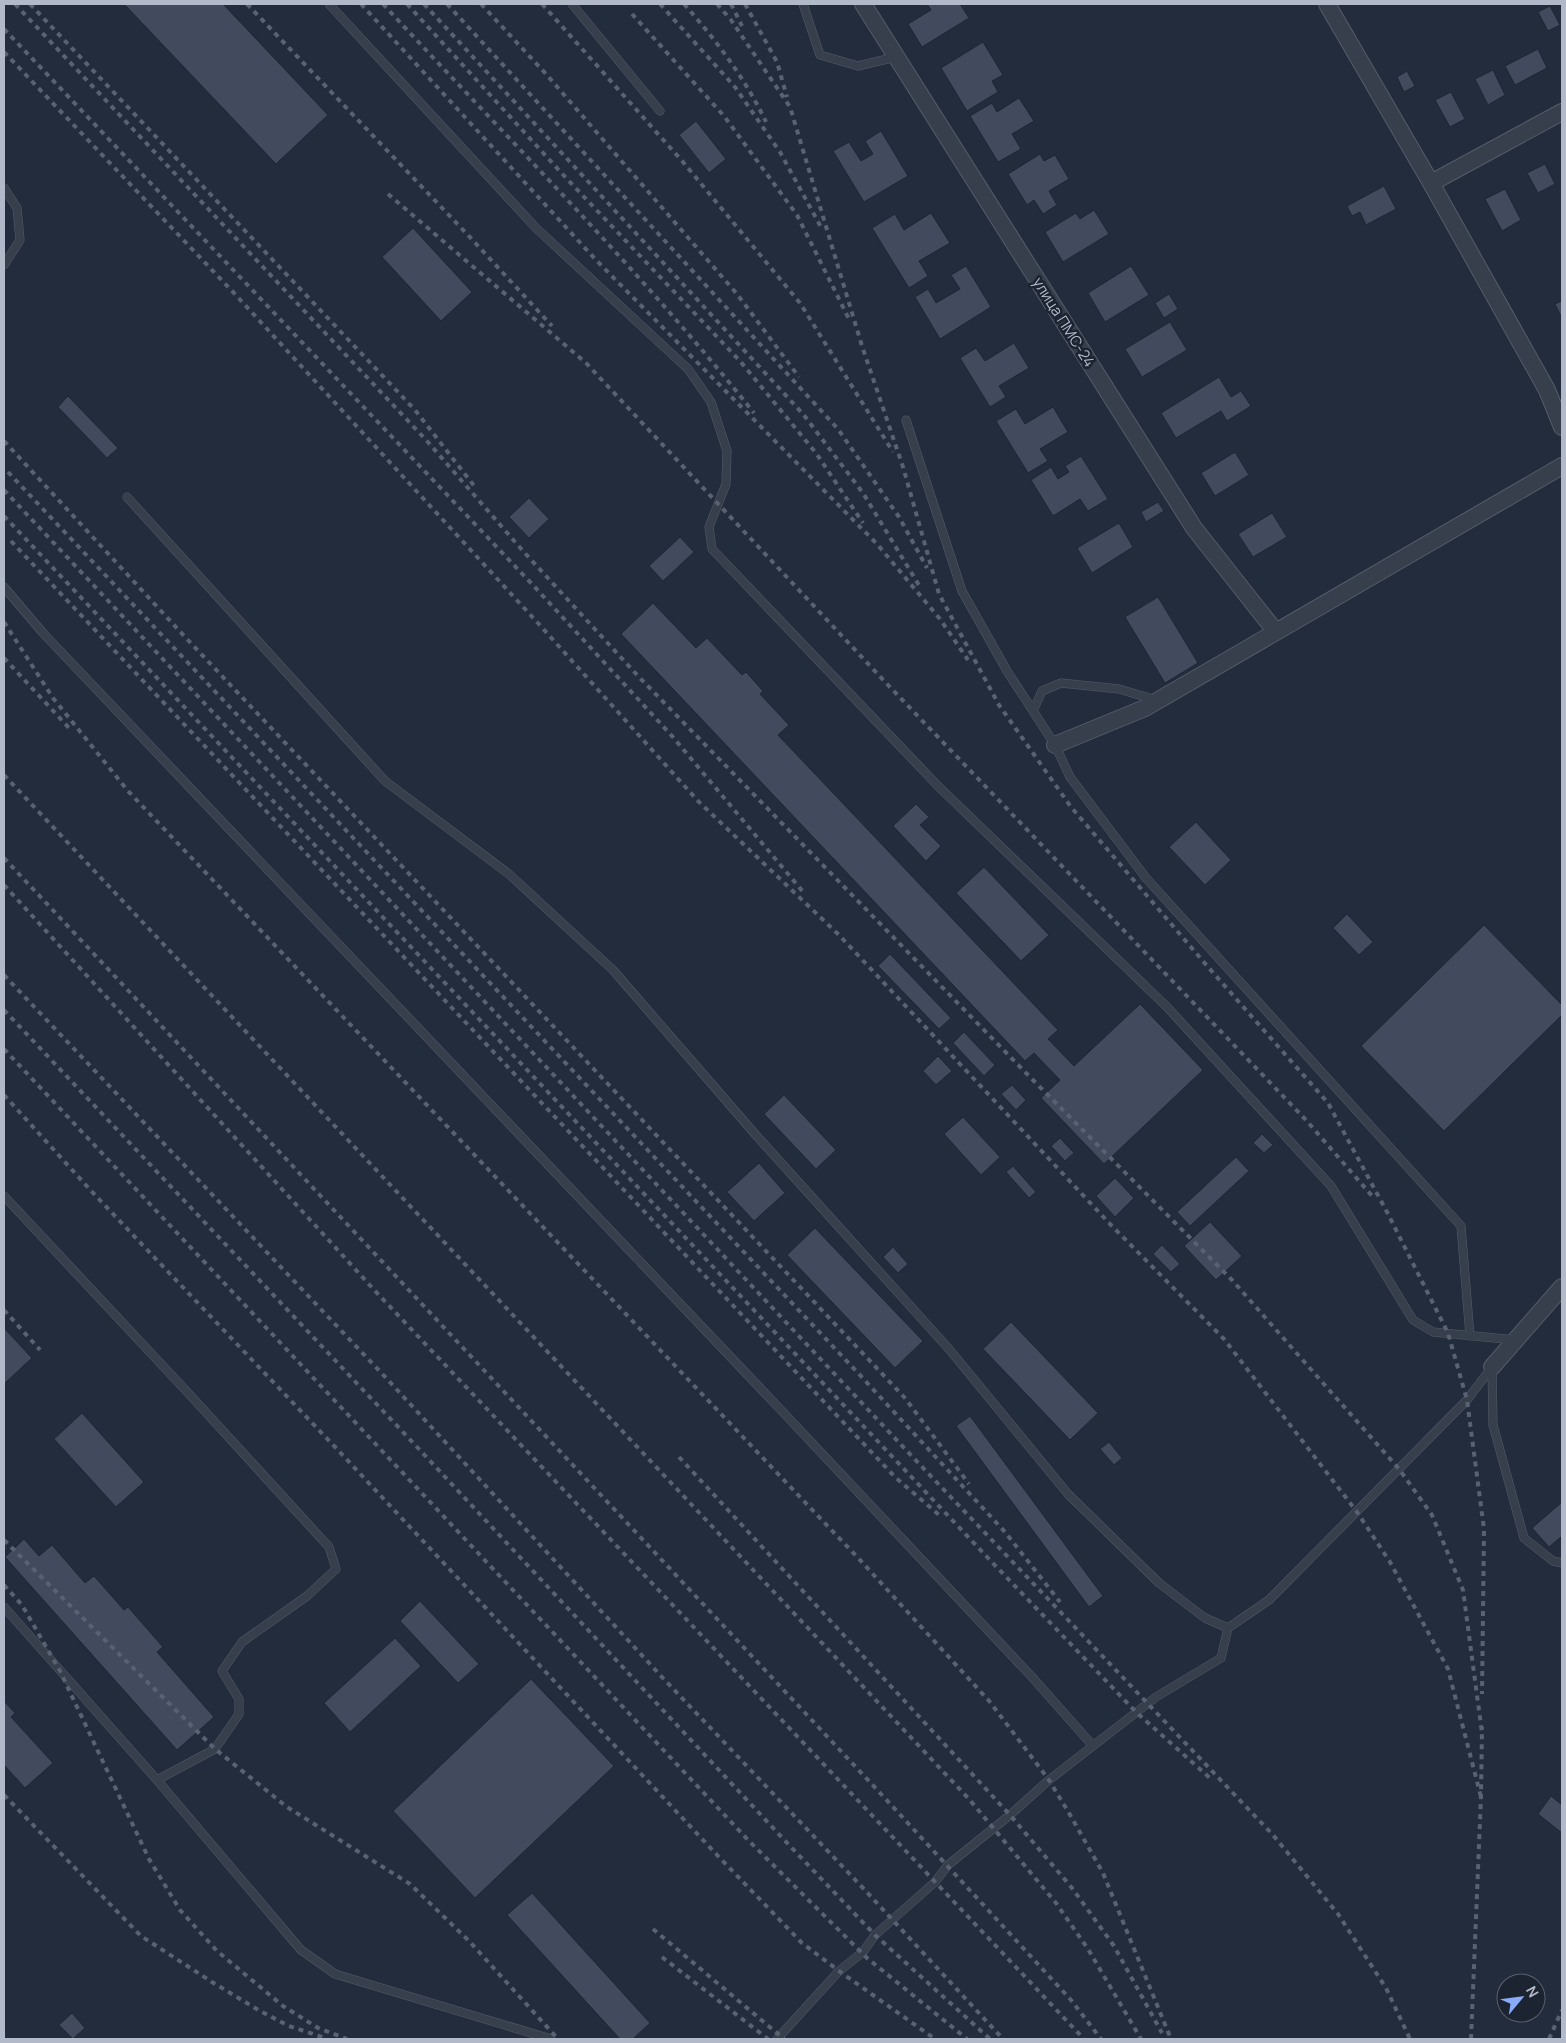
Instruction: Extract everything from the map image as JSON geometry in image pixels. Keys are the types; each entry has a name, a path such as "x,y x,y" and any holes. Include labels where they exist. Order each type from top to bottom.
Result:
{"street":[{"name":"улица ПМС-24","path":"863,4 1194,528 1276,632"},
{"path":"1326,4 1431,183 1547,390 1562,427"},
{"path":"1431,183 1562,112"},
{"path":"1055,745 1145,708 1562,466"},
{"path":"1492,1367 1562,1287"}],"lane":[{"path":"328,4 536,228 688,369 711,402 726,451 726,484 709,527 712,549 938,786 1167,1007 1331,1186 1413,1320 1433,1332 1516,1340"},
{"path":"572,4 660,111"},
{"path":"803,4 820,55 858,66 896,57"},
{"path":"4,188 17,208 20,240 4,264"},
{"path":"906,420 962,591 1007,670 1055,745 1070,778 1146,878 1461,1226 1470,1336"},
{"path":"126,497 385,780 510,875 613,970 755,1134 949,1349 1068,1494 1159,1583 1205,1618 1228,1628"},
{"path":"4,587 43,633 800,1431 1032,1677 1093,1746"},
{"path":"1033,711 1042,691 1061,683 1119,689 1157,701"},
{"path":"4,1196 329,1547 336,1569 307,1596 242,1642 222,1671 239,1699 239,1714 215,1749 157,1780"},
{"path":"776,2039 839,1971 863,1952 875,1935 935,1882 948,1866 1049,1780 1156,1697 1221,1658 1228,1628 1269,1600 1467,1400 1492,1367"},
{"path":"1492,1367 1493,1425 1524,1538 1553,1561 1562,1563"},
{"path":"4,1607 157,1780 301,1950 335,1974 551,2039"}],"building":[{"path":"124,4 223,4 328,115 276,164"},
{"path":"927,4 960,4 969,18 922,47 908,24 931,10"},
{"path":"1550,6 1560,25 1548,31 1538,12"},
{"path":"983,42 1003,75 992,81 998,92 967,111 941,68"},
{"path":"1538,49 1547,68 1515,85 1505,66"},
{"path":"1493,70 1505,95 1488,105 1475,79"},
{"path":"1407,71 1415,86 1404,92 1397,77"},
{"path":"1451,92 1465,119 1450,127 1435,100"},
{"path":"1019,98 1034,121 1012,134 1021,149 998,162 970,116 992,103 997,112"},
{"path":"696,121 726,159 709,173 679,135"},
{"path":"881,131 908,176 864,202 833,151 849,142 861,161 873,154 865,141"},
{"path":"1040,154 1044,161 1055,155 1069,179 1049,191 1057,205 1043,214 1034,200 1027,205 1008,174"},
{"path":"1545,164 1555,184 1538,193 1527,173"},
{"path":"1384,186 1396,209 1366,225 1360,212 1352,216 1347,206"},
{"path":"1505,189 1521,220 1502,231 1485,199"},
{"path":"1094,210 1109,234 1063,262 1045,232 1076,213 1080,219"},
{"path":"931,213 950,243 919,261 928,276 909,288 872,228 895,214 904,230"},
{"path":"413,228 472,292 441,321 382,257"},
{"path":"966,266 991,307 940,339 915,297 928,289 936,303 960,289 951,275"},
{"path":"1131,266 1149,295 1105,322 1088,293"},
{"path":"1169,294 1178,309 1164,318 1155,303"},
{"path":"1562,301 1562,318 1555,304"},
{"path":"1170,322 1187,350 1142,377 1125,349"},
{"path":"1014,343 1029,368 999,386 1006,397 990,407 960,358 976,348 985,361"},
{"path":"1219,377 1231,397 1241,391 1251,406 1227,421 1221,411 1176,438 1161,413"},
{"path":"68,396 118,448 107,458 58,407"},
{"path":"1053,407 1068,432 1040,449 1048,461 1028,473 996,421 1016,409 1025,424"},
{"path":"1235,452 1249,475 1215,496 1201,473"},
{"path":"1081,456 1108,499 1088,511 1080,499 1053,516 1031,480 1051,467 1058,479 1069,472 1065,466"},
{"path":"529,498 549,519 529,538 509,517"},
{"path":"1158,502 1164,511 1146,522 1141,512"},
{"path":"1272,513 1287,537 1253,557 1238,534"},
{"path":"1119,523 1133,547 1092,573 1077,548"},
{"path":"680,537 694,552 663,581 649,566"},
{"path":"1158,597 1198,663 1165,683 1125,617"},
{"path":"653,603 696,648 707,638 742,675 746,672 763,691 760,694 789,725 778,735 1058,1030 1048,1039 1074,1066 1140,1004 1203,1070 1104,1164 1041,1098 1060,1080 1034,1053 1025,1061 621,634"},
{"path":"916,804 929,817 920,825 941,846 926,861 893,826"},
{"path":"1196,822 1231,860 1205,885 1169,847"},
{"path":"984,867 1049,935 1021,961 956,893"},
{"path":"1347,914 1373,942 1359,955 1333,928"},
{"path":"1484,925 1562,1005 1562,1015 1444,1131 1361,1046"},
{"path":"890,954 951,1018 939,1029 878,966"},
{"path":"964,1032 995,1065 984,1076 953,1043"},
{"path":"938,1056 952,1071 936,1085 923,1071"},
{"path":"1012,1085 1026,1100 1016,1110 1001,1094"},
{"path":"784,1095 836,1150 816,1169 764,1114"},
{"path":"963,1117 1000,1157 981,1175 944,1134"},
{"path":"1262,1134 1273,1145 1264,1153 1253,1143"},
{"path":"1060,1138 1074,1153 1065,1161 1051,1146"},
{"path":"1236,1157 1249,1171 1190,1226 1177,1212"},
{"path":"759,1163 785,1193 754,1221 727,1192"},
{"path":"1013,1166 1036,1192 1029,1198 1006,1172"},
{"path":"1115,1178 1134,1198 1115,1217 1096,1196"},
{"path":"1210,1222 1242,1256 1216,1280 1184,1246"},
{"path":"815,1228 923,1341 895,1368 787,1255"},
{"path":"1162,1245 1180,1264 1171,1272 1153,1254"},
{"path":"893,1247 908,1264 898,1273 883,1257"},
{"path":"1011,1322 1098,1413 1070,1440 983,1349"},
{"path":"4,1328 32,1358 4,1384"},
{"path":"82,1413 144,1482 116,1507 54,1439"},
{"path":"970,1416 1103,1596 1089,1607 956,1426"},
{"path":"1109,1442 1122,1458 1114,1465 1100,1449"},
{"path":"1562,1502 1562,1536 1549,1547 1532,1528"},
{"path":"24,1539 39,1556 52,1545 85,1583 94,1576 124,1610 128,1607 163,1647 157,1652 214,1717 177,1750 5,1557"},
{"path":"420,1601 479,1664 458,1683 400,1621"},
{"path":"395,1638 421,1666 350,1732 324,1703"},
{"path":"531,1679 614,1766 475,1898 393,1811"},
{"path":"4,1701 15,1713 11,1717 53,1763 25,1788 4,1765"},
{"path":"1551,1796 1562,1805 1562,1833 1538,1814"},
{"path":"532,1893 650,2023 633,2039 620,2039 507,1915"},
{"path":"72,2013 85,2028 73,2039 59,2025"}],"railway":[{"path":"15,4 427,441 523,551 638,676 1028,1075 1232,1280 1399,1469 1432,1515 1463,1590 1482,1733"},
{"path":"30,4 415,410 475,487"},
{"path":"247,4 467,234 552,326"},
{"path":"361,4 596,260 877,544 940,619 968,660"},
{"path":"383,4 619,256 665,307 754,413"},
{"path":"407,4 567,179 740,361 816,453 863,523"},
{"path":"424,4 803,414 863,493 920,587"},
{"path":"447,4 838,429 899,517 927,568"},
{"path":"481,4 546,74 737,294 799,377"},
{"path":"542,4 683,162 800,303 893,452"},
{"path":"660,4 735,87 780,152 822,229"},
{"path":"684,4 729,60 749,90 766,122"},
{"path":"717,4 731,20 790,107 862,346 903,467 939,594 999,705 1071,807 1328,1103 1387,1212 1448,1333 1467,1400 1484,1529 1482,1694"},
{"path":"731,4 742,26"},
{"path":"745,4 777,62 787,97"},
{"path":"632,14 724,116 797,215 849,319"},
{"path":"4,29 531,583 672,736 804,893"},
{"path":"4,52 233,292 537,622 698,801 839,935 1110,1224 1224,1339 1357,1512 1390,1562 1448,1669 1481,1797"},
{"path":"388,194 586,363 888,685 1305,1119 1373,1197"},
{"path":"4,441 186,638 905,1398 969,1484"},
{"path":"8,472 858,1373 1005,1532 1060,1602"},
{"path":"4,490 906,1450 1273,1835 1338,1914 1386,1988 1410,2039"},
{"path":"4,516 988,1558 1136,1712 1211,1779"},
{"path":"11,541 895,1477 939,1515"},
{"path":"4,622 53,698 128,791 860,1560 990,1702 1049,1780 1103,1873 1171,2039"},
{"path":"4,658 70,729"},
{"path":"4,775 969,1799 1056,1903 1088,1949 1141,2039"},
{"path":"4,858 882,1795 1071,2000 1101,2039"},
{"path":"4,885 377,1293 1084,2039"},
{"path":"4,975 388,1380 661,1676 863,1888 1003,2039"},
{"path":"4,1010 875,1935 990,2039"},
{"path":"4,1049 749,1841 867,1958 967,2039"},
{"path":"4,1095 94,1194 802,1943 935,2039"},
{"path":"4,1310 40,1350"},
{"path":"679,1457 1010,1815 1072,1888 1114,1946 1162,2033"},
{"path":"4,1540 215,1749 287,1807 410,1884 470,1942 558,2039"},
{"path":"4,1585 22,1605 60,1671 149,1859 180,1910 217,1951 283,2006 318,2028 347,2039"},
{"path":"1471,2039 1482,1727"},
{"path":"4,1795 141,1936 260,2011 289,2026 325,2038"},
{"path":"653,1929 784,2039"},
{"path":"662,1957 768,2039"},
{"path":"1549,2039 1562,2010"}]}
